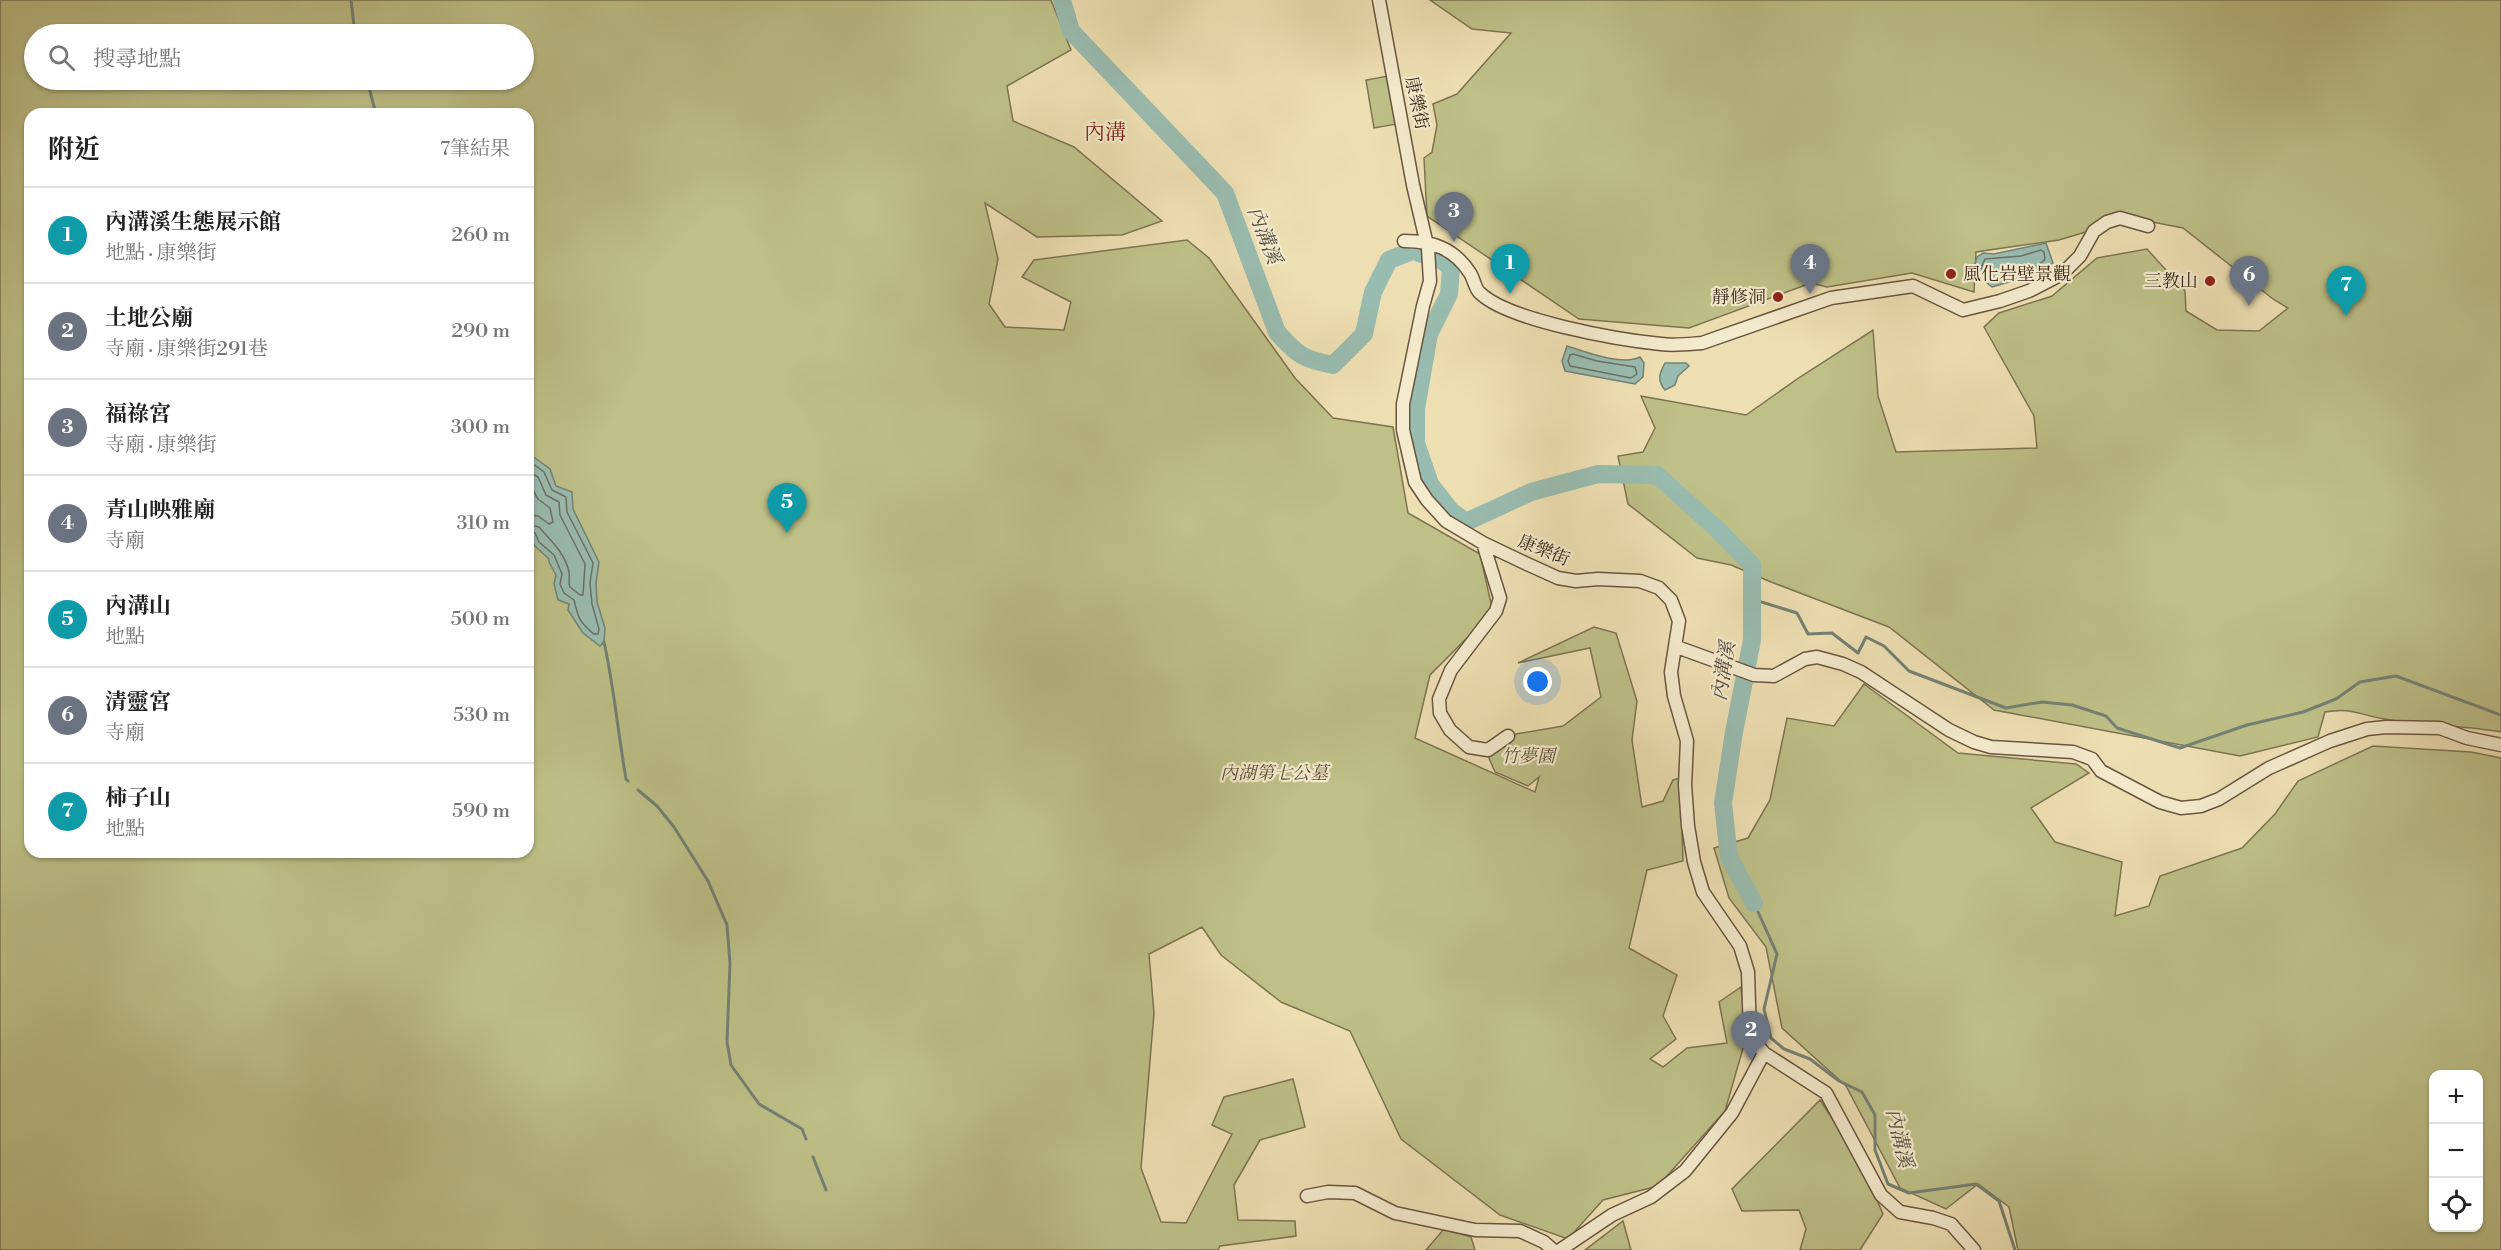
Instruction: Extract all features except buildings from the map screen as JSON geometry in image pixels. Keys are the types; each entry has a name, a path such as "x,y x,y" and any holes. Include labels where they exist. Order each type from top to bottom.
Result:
{"street":[{"name":"康樂街","path":"1379,0 1430,266 1430,281 1403,404 1407,451 1415,482 1426,500 1446,521 1483,543 1558,578 1576,581 1598,579 1640,581 1659,588 1671,600 1679,621 1677,647 1671,672 1674,696 1687,741 1685,785 1694,862 1703,892 1740,946 1748,972 1750,1035 1764,1053"},
{"path":"1404,241 1427,245 1456,255 1471,274 1479,293 1507,309 1562,327 1662,345 1687,345 1702,343 1831,298 1913,286 1963,310 1979,306 2029,291 2062,274 2080,256 2094,231 2107,222 2120,218 2148,226"},
{"path":"1483,543 1500,598 1496,610 1451,670 1439,699 1440,713 1450,730 1469,747 1488,750 1508,736"},
{"path":"1677,647 1754,675 1774,676 1805,659 1817,657 1843,664 1861,672 1949,730 1974,742 1991,747 2073,752 2092,759 2101,771 2160,802 2181,808 2201,806 2219,799 2269,768 2330,741 2367,729 2440,728 2467,738 2501,745"},
{"path":"1560,1250 1612,1215 1651,1197 1685,1171 1732,1113 1764,1053 1826,1093 1881,1195 1899,1212 1950,1224 1974,1250"},
{"path":"1307,1196 1328,1192 1355,1194 1395,1213 1475,1230 1520,1231 1544,1242 1553,1250"}],"green space":[{"path":"0,0 1051,0 1071,50 1007,86 1013,121 1074,147 1162,221 1122,235 1037,237 985,203 998,259 989,304 1005,327 1064,330 1071,302 1022,277 1034,260 1187,240 1209,258 1295,378 1333,418 1393,427 1408,513 1480,554 1493,612 1430,675 1415,738 1535,792 1539,777 1528,786 1495,772 1488,756 1516,734 1563,726 1601,697 1590,648 1518,663 1594,627 1616,633 1637,701 1632,740 1642,807 1663,801 1673,780 1680,778 1683,861 1647,870 1629,948 1677,975 1663,1016 1676,1039 1650,1059 1663,1067 1687,1048 1727,1043 1719,1002 1741,987 1746,1038 1725,1111 1658,1186 1603,1200 1568,1239 1500,1215 1401,1139 1350,1031 1281,1002 1221,955 1202,927 1149,954 1154,1013 1141,1168 1161,1222 1186,1223 1232,1134 1212,1125 1224,1097 1293,1079 1305,1127 1260,1140 1234,1185 1238,1220 1295,1221 1296,1236 1220,1246 1218,1250 0,1250"},
{"path":"1430,0 2501,0 2501,732 2399,721 2349,711 2334,711 2325,712 2318,737 2240,756 1994,710 1889,627 1731,565 1697,558 1628,504 1618,456 1643,452 1655,428 1641,396 1746,415 1873,330 1878,396 1896,452 2037,448 2034,416 1984,327 1999,313 2052,296 2097,258 2147,249 2185,291 2186,311 2217,330 2259,331 2288,308 2273,299 2183,228 2132,218 2059,240 1976,252 1974,292 1912,273 1827,287 1811,283 1689,328 1579,319 1427,216 1424,158 1432,152 1437,125 1433,104 1457,94 1511,33 1472,29"},
{"path":"1388,76 1397,124 1374,128 1366,80"},
{"path":"1864,684 1958,753 2076,764 2089,773 2031,808 2055,842 2122,862 2115,916 2149,906 2160,876 2242,848 2275,814 2298,781 2373,746 2471,752 2501,758 2501,1250 2018,1250 2009,1207 1978,1184 1946,1209 1900,1188 1846,1086 1782,1028 1766,947 1729,898 1714,848 1748,838 1770,800 1787,718 1834,726"},
{"path":"1820,1100 1860,1161 1883,1214 1860,1250 1800,1250 1806,1229 1799,1210 1742,1211 1732,1189"},
{"path":"1623,1221 1631,1250 1585,1250"},
{"path":"1444,1229 1471,1237 1475,1250 1426,1250"}],"water":[{"path":"2046,243 2053,263 2024,277 1992,287 1977,275 1974,268 1977,257 1983,253 1994,254"},
{"path":"1567,346 1614,359 1640,357 1644,363 1643,377 1635,384 1565,371 1562,361"},
{"path":"1665,363 1686,363 1689,366 1678,376 1675,385 1665,390 1660,377"},
{"path":"534,457 550,469 556,486 572,492 573,509 599,562 596,583 597,602 605,628 604,642 600,646 583,633 568,610 569,604 558,600 554,584 556,575 549,559 535,546"}],"waterway":[{"path":"351,0 354,24"},
{"name":"內溝溪","path":"1062,0 1071,31 1225,193 1277,332 1301,355 1314,361 1333,365 1364,334 1373,292 1389,260 1412,251"},
{"path":"370,90 374,108"},
{"name":"內溝溪","path":"1419,253 1440,259 1451,268 1449,294 1429,334 1416,409 1416,443 1430,484 1451,511 1466,522 1531,492 1598,474 1657,475 1717,529 1752,565 1752,640 1723,803 1729,857 1754,903"},
{"path":"1752,599 1797,613 1808,634 1832,633 1858,653 1866,637 1884,646 1909,671 2006,708 2042,702 2072,705 2106,716 2117,728 2180,748 2247,725 2303,712 2336,699 2360,682 2396,676 2501,715"},
{"path":"604,642 628,781"},
{"path":"638,790 657,806 674,827 708,881 727,925 730,963 727,1042 731,1065 759,1104 802,1129 806,1139"},
{"name":"內溝溪","path":"1754,903 1777,954 1764,1009 1771,1038 1784,1049 1810,1059 1839,1081 1862,1092 1875,1115 1875,1150 1888,1184 1909,1193 1976,1184 1999,1201 2015,1250"},
{"path":"813,1157 826,1190"}],"place":[{"name":"福祿宮","path":"1454,242"},
{"name":"風化岩壁景觀","path":"1951,274"},
{"name":"三教山","path":"2210,281"},
{"name":"內溝溪生態展示館","path":"1510,294"},
{"name":"青山映雅廟","path":"1810,294"},
{"name":"靜修洞","path":"1778,297"},
{"name":"清靈宮","path":"2249,306"},
{"name":"柿子山","path":"2346,316"},
{"name":"內溝山","path":"787,533"},
{"name":"土地公廟","path":"1751,1061"}],"district":[{"name":"內溝","path":"1105,132"}],"park label":[{"name":"竹夢園","path":"1528,756"},
{"name":"內湖第七公墓","path":"1274,773"}]}
